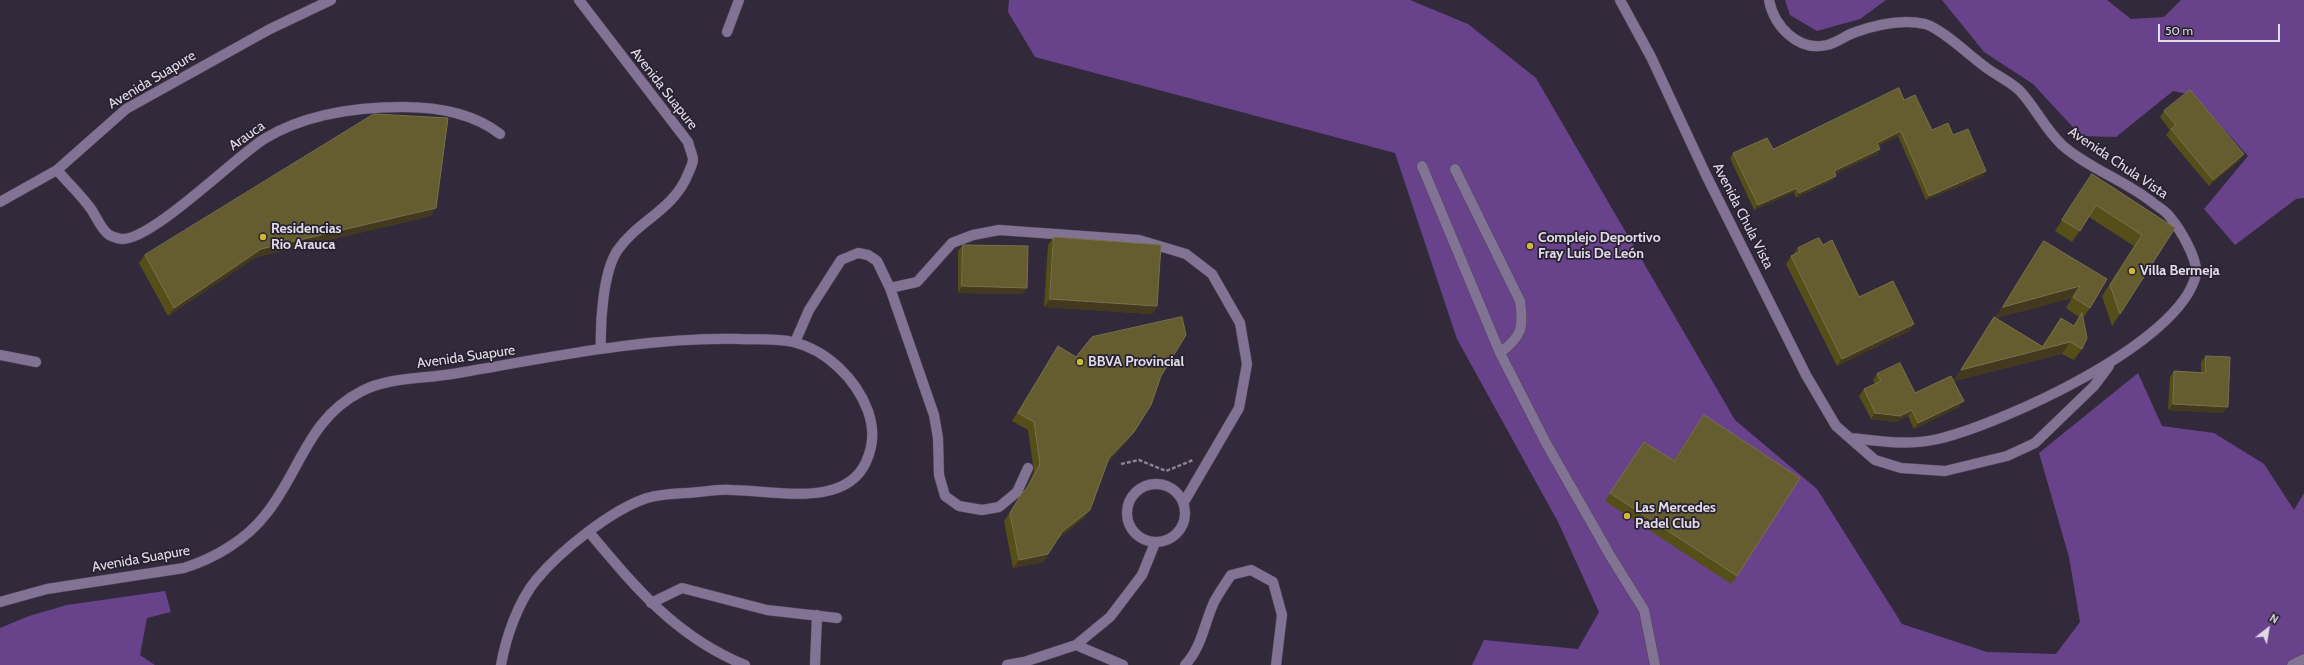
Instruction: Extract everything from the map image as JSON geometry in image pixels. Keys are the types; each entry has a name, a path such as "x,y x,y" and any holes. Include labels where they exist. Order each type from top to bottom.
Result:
{"street":[{"name":"Avenida Suapure","path":"0,202 57,170 126,109 270,29 331,0"},
{"name":"Avenida Suapure","path":"0,602 47,589 184,568 204,562 225,550 265,516 306,445 325,419 345,401 363,390 392,381 445,376 601,349 600,322 608,276 616,252 634,232 672,201 684,184 693,161 688,142 580,0"},
{"path":"727,32 738,0"},
{"name":"Avenida Chula Vista","path":"1620,0 1651,57 1706,175 1806,375 1836,426 1875,460 1901,468 1945,471 2007,456 2035,443 2058,422 2094,386 2113,359"},
{"name":"Avenida Chula Vista","path":"1769,0 1771,10 1784,33 1805,44 1826,45 1853,33 1877,26 1900,23 1927,24 2019,91 2062,145 2099,169 2136,190 2170,216 2192,253 2196,271 2192,285 2168,319 2091,375 2018,412 1942,438 1901,443 1851,438"},
{"name":"Arauca","path":"57,170 90,208 108,234 122,239 137,236 163,220 264,139 301,120 324,115 369,109 412,107 470,116 487,124 500,134"},
{"path":"1422,166 1500,353 1546,443 1611,557 1644,610 1655,665"},
{"path":"1456,169 1520,301 1523,321 1519,336 1500,353"},
{"path":"890,288 917,282 952,243 973,235 1000,230 1139,240 1186,254 1212,274 1240,323 1247,364 1239,408 1184,502"},
{"path":"795,342 809,310 842,260 858,253 868,255 877,261 890,288 934,415 938,438 939,475 945,496 960,506 982,510 999,507 1017,492 1028,468"},
{"path":"501,665 504,650 513,625 535,581 589,532 608,518 648,498 674,493 730,489 802,494 826,491 842,486 854,478 863,468 872,449 873,428 861,394 836,364 821,354 795,342 713,339 601,349"},
{"path":"0,355 36,362"},
{"path":"1157,483 1167,485 1175,490 1184,502 1186,512 1182,528 1176,536 1166,542 1155,543 1145,541 1135,534 1129,526 1126,511 1131,496 1145,485 1157,483"},
{"path":"589,532 651,603 684,632 726,657 745,665"},
{"path":"1007,665 1024,662 1076,645 1115,611 1142,575 1155,543"},
{"path":"1185,665 1191,659 1205,634 1214,603 1231,575 1250,570 1272,582 1282,615 1276,665"},
{"path":"651,603 682,588 767,610 837,618"},
{"path":"815,665 818,616"},
{"path":"1076,645 1123,665"},
{"path":"2292,665 2304,659"}],"path":[{"path":"1121,464 1139,460 1166,471 1214,451"}],"shaded area":[{"name":"Complejo Deportivo Fray Luis De León","path":"1009,0 1410,0 1468,24 1536,78 1735,420 1817,489 1902,624 1987,652 2056,654 2080,622 2069,557 2039,453 2138,373 2162,426 2214,433 2264,464 2294,510 2304,493 2304,665 1472,665 1484,640 1578,649 1599,612 1558,522 1457,339 1395,153 1035,57 1008,12"},
{"path":"1785,0 1886,0 1860,19 1817,31 1790,15"},
{"path":"1942,0 2107,0 2131,19 2164,17 2181,0 2304,0 2304,198 2296,199 2235,245 2204,209 2248,156 2193,95 2173,91 2116,137 2081,136 2033,84 1984,52"},
{"path":"165,591 171,612 147,618 140,655 155,665 0,665 0,628 29,616 67,605"}],"building":[{"path":"1899,88 1904,100 1915,95 1932,130 1948,123 1953,135 1968,129 1986,171 1929,196 1901,131 1877,143 1880,149 1834,171 1836,176 1799,193 1797,188 1758,205 1733,153 1767,138 1773,149"},
{"path":"2190,90 2244,154 2213,180 2171,129 2176,125 2164,111"},
{"name":"Residencias Rio Arauca","path":"374,114 448,118 436,208 261,249 174,308 145,255"},
{"name":"Villa Bermeja","path":"2092,174 2175,228 2120,314 2110,285 2142,235 2096,205 2080,231 2062,220"},
{"path":"1054,237 1161,245 1157,306 1050,299"},
{"path":"1819,238 1823,245 1832,240 1859,297 1893,281 1914,324 1842,359 1791,256 1800,252 1798,248"},
{"path":"2044,241 2107,279 2090,308 2073,297 2080,286 2003,307"},
{"path":"963,245 1028,246 1027,288 962,286"},
{"path":"2082,313 2087,338 2082,349 2070,342 1961,370 1994,317 2043,347 2061,318 2074,326"},
{"path":"1182,317 1186,335 1161,376 1151,405 1134,432 1109,458 1090,510 1062,532 1048,554 1019,560 1010,513 1022,493 1028,487 1040,464 1034,422 1018,413 1058,346 1076,357 1092,337"},
{"path":"2206,356 2230,357 2228,407 2173,404 2174,371 2205,373"},
{"path":"1900,363 1915,393 1951,376 1964,401 1918,423 1912,410 1900,416 1875,413 1864,389 1881,381 1877,374"},
{"path":"1704,415 1800,478 1737,576 1610,493 1644,442 1674,461"}],"place":[{"name":"Residencias Rio Arauca","path":"263,237"},
{"name":"Complejo Deportivo Fray Luis De León","path":"1530,246"},
{"name":"Villa Bermeja","path":"2132,271"},
{"name":"BBVA Provincial","path":"1080,362"},
{"name":"Las Mercedes Padel Club","path":"1627,516"}]}
